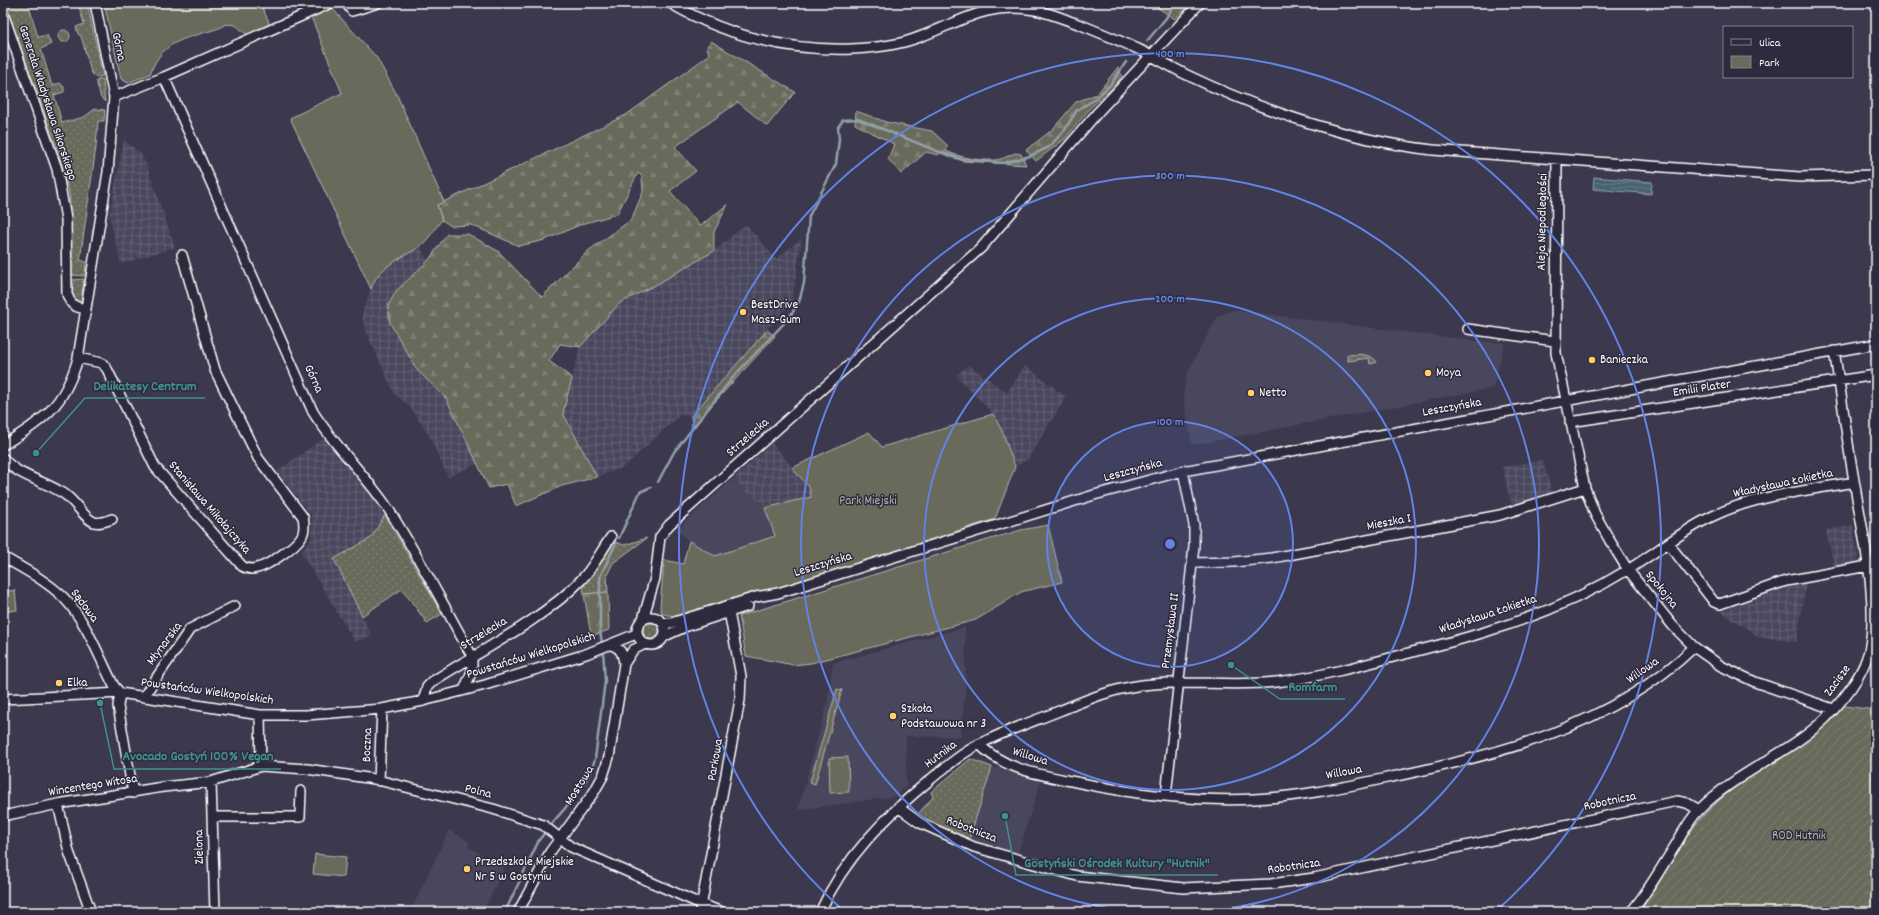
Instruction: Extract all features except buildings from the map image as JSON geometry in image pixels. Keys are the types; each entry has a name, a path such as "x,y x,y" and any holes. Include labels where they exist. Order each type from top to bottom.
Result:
{"street":[{"name":"Górna","path":"95,3 114,97"},
{"path":"3,445 26,431 55,407 64,395 73,374 78,358 108,172 114,97 164,77 331,3"},
{"path":"346,3 352,11 378,3"},
{"name":"Aleja Niepodległości","path":"670,3 720,28 748,37 777,44 809,48 843,49 875,47 907,41 977,13 998,9 1020,8 1035,10 1056,16 1151,56 1188,76 1249,102 1348,133 1421,149 1557,159 1555,341 1557,359 1566,400"},
{"name":"Strzelecka","path":"660,620 654,606 655,578 660,537 669,525 980,248 1098,112 1200,3"},
{"name":"Generała Władysława Sikorskiego","path":"3,13 57,169 63,195 66,219 67,294 70,303 74,306 86,309"},
{"name":"Górna","path":"164,77 313,412 329,436 369,482 389,511 472,656 472,671 464,690"},
{"path":"1557,159 1800,177 1876,175"},
{"name":"Stanisława Mikołajczyka","path":"78,358 102,363 107,369 155,467 242,566 248,569 260,567 296,544 303,533 305,526 303,517 258,458 215,370 182,255"},
{"path":"1468,330 1555,341"},
{"name":"Leszczyńska","path":"665,636 687,626 778,593 1094,495 1183,471 1876,344"},
{"name":"Zacisze","path":"1631,912 1654,881 1687,826 1699,810 1721,792 1815,727 1833,710 1862,672 1869,652 1873,632 1874,613 1834,351"},
{"path":"1839,381 1876,375"},
{"name":"Emilii Plater","path":"1570,422 1839,381"},
{"name":"Spokojna","path":"1566,400 1585,488 1595,514 1628,570 1673,626 1694,647 1721,666 1755,682 1833,710"},
{"path":"3,458 12,467 55,488 67,496 89,519 99,522 112,519"},
{"name":"Przemysława II","path":"1166,796 1193,562 1194,525 1183,471"},
{"name":"Władysława Łokietka","path":"1178,684 1238,685 1275,682 1315,676 1490,631 1531,617 1585,592 1628,570 1668,543 1711,517 1741,504 1854,482"},
{"name":"Mieszka I","path":"1193,562 1234,562 1272,558 1318,550 1500,515 1585,488"},
{"name":"Strzelecka","path":"423,701 427,687 433,680 527,622 566,593 582,579 611,537"},
{"path":"1668,543 1714,602 1720,604 1786,581 1868,566"},
{"name":"Sądowa","path":"3,557 44,582 64,598 89,636 114,686 120,693"},
{"name":"Strzelecka","path":"643,619 655,578"},
{"name":"Leszczyńska","path":"660,620 671,623 756,597 778,593"},
{"name":"Młynarska","path":"144,696 190,629 235,606"},
{"name":"Parkowa","path":"701,909 740,693 741,676 729,612"},
{"path":"650,617 660,620 665,636 659,644 654,646 641,642 636,634 637,627 643,619 650,617"},
{"name":"Powstańców Wielkopolskich","path":"3,700 120,693 260,715 306,715 382,709 423,701 484,685 586,654 636,634"},
{"name":"Mostowa","path":"518,912 557,837 594,792 603,776 609,757 624,664 633,650 645,644"},
{"path":"610,645 619,648 624,664"},
{"name":"Willowa","path":"979,744 988,754 998,760 1029,772 1091,785 1166,796 1222,799 1277,797 1348,786 1431,769 1488,753 1567,727 1601,713 1659,677 1694,647"},
{"path":"472,671 484,685"},
{"name":"Hutnika","path":"820,912 837,880 869,838 898,807 960,755 979,744 1060,710 1116,690 1135,686 1178,684"},
{"path":"120,693 118,706 133,793"},
{"name":"Boczna","path":"379,781 382,709"},
{"path":"260,715 261,766"},
{"name":"Polna","path":"210,782 261,766 307,770 379,781 493,809 543,825 571,846 701,909 722,912"},
{"name":"Wincentego Witosa","path":"3,816 58,804 193,783 210,782"},
{"name":"Zielona","path":"210,782 215,912"},
{"path":"212,816 300,817 301,791"},
{"name":"Robotnicza","path":"898,807 920,823 974,847 1019,861 1077,876 1183,888 1263,884 1314,878 1677,801 1687,802 1699,810"},
{"path":"58,804 68,852 91,912"}],"shaded area":[{"path":"124,140 139,152 146,163 175,247 121,264 109,216"},
{"path":"746,224 776,259 802,238 792,301 691,416 680,415 624,467 597,477 563,413 580,347 620,303 659,283 714,251"},
{"path":"420,246 428,261 396,291 388,306 417,370 446,398 478,463 448,477 428,434 410,407 394,393 366,331 362,315 374,278 397,258"},
{"path":"1233,310 1478,341 1505,343 1493,388 1192,445 1183,396 1187,373 1217,317"},
{"path":"969,365 1007,393 1025,365 1066,397 1028,459 1015,467 1004,435 993,414 956,375"},
{"path":"324,438 367,486 385,515 371,538 334,559 372,636 355,642 301,552 311,539 311,515 277,471"},
{"path":"772,443 809,487 811,497 765,508 762,502 750,497 734,478"},
{"path":"1543,460 1553,496 1512,507 1502,467"},
{"path":"734,478 750,497 762,502 775,536 715,556 689,541 676,530"},
{"path":"1853,525 1859,562 1834,567 1826,530"},
{"path":"1806,581 1797,642 1758,637 1744,626 1730,619 1722,611"},
{"name":"Szkoła Podstawowa nr 3","path":"965,627 966,682 961,737 906,736 906,786 897,796 798,810 827,704 833,663"},
{"path":"992,767 1042,778 1017,856 969,840"},
{"name":"Przedszkole Miejskie Nr 5 w Gostyniu","path":"449,830 470,842 468,847 505,867 483,912 410,912"}],"green space":[{"path":"5,3 28,3 38,37 47,35 51,44 41,49 52,86 60,83 64,87 64,92 54,95 62,123 84,117 95,109 105,110 104,121 98,121 96,147 80,260 86,262 85,276 71,275 71,212 69,193 58,151"},
{"path":"78,3 87,3 103,76 96,78 91,72 81,36 78,34 76,27 84,24"},
{"path":"104,3 260,3 269,22 267,26 248,35 235,25 228,24 179,41 162,53 150,74 128,83 121,79"},
{"path":"1159,3 1192,3 1175,19 1158,8"},
{"path":"331,7 377,58 397,95 444,202 437,205 442,220 428,238 419,247 398,259 379,274 371,289 290,118 342,93 311,17"},
{"path":"64,30 68,32 70,36 68,40 64,42 60,40 58,36 60,32"},
{"path":"711,41 795,92 767,126 738,102 675,147 696,171 670,191 700,226 728,204 714,232 714,251 659,283 620,303 580,347 560,344 549,361 572,378 563,413 597,477 562,486 516,506 507,484 489,488 446,398 417,370 390,323 388,306 396,291 428,261 447,234 468,234 498,251 542,297 588,251 631,220 643,192 642,176 638,173 617,214 582,224 545,240 519,246 471,225 451,226 442,220 437,205 626,115 709,55 707,46"},
{"path":"1118,67 1122,76 1113,88 1091,107 1065,139 1036,161 1026,150 1052,130 1076,102 1097,94"},
{"path":"103,79 105,102 101,98 96,81"},
{"path":"856,111 886,122 932,131 948,146 945,150 955,155 975,159 994,160 1002,159 1015,153 1021,154 1026,165 963,161 940,153 938,155 926,152 901,174 888,159 894,144 855,124"},
{"path":"84,279 81,300 80,302 76,303 71,293 71,280"},
{"path":"767,330 775,336 692,427 691,416"},
{"path":"1359,354 1368,356 1377,362 1370,364 1369,358 1348,361 1347,355"},
{"name":"Park Miejski","path":"993,414 1003,433 1015,467 995,519 776,589 677,616 662,613 660,607 664,560 683,564 689,541 715,556 775,536 765,508 811,497 809,487 792,468 869,432 882,447"},
{"path":"385,515 442,614 427,623 402,589 362,616 334,559 371,538"},
{"path":"1048,525 1062,582 1021,592 976,620 811,663 794,665 746,656 739,616 1021,530"},
{"path":"647,538 613,563 607,575 608,592 584,594 583,587 612,541 624,545"},
{"path":"15,590 17,610 3,612 3,592"},
{"path":"608,592 609,630 591,636 584,594"},
{"path":"651,623 658,628 659,631 654,638 651,639 644,634 643,631 648,624"},
{"path":"837,689 842,690 815,784 810,782"},
{"name":"ROD Hutnik","path":"1844,706 1876,710 1876,909 1856,908 1827,912 1639,912 1684,841 1704,815 1732,790 1814,734 1830,721"},
{"path":"848,757 849,792 830,793 829,758"},
{"path":"970,759 992,767 969,840 917,815 933,797 931,792"},
{"path":"315,854 346,857 344,877 313,874"}],"water":[{"path":"1594,177 1652,182 1651,194 1593,189"}],"waterway":[{"path":"1147,41 1166,18 1175,3"},
{"path":"658,482 674,452 734,376 789,318 799,302 804,283 809,216 836,164 839,139 838,127 843,120 858,119 937,151 962,159 1003,163 1030,156 1049,147 1064,131 1077,110 1094,100 1111,84 1126,62"},
{"path":"619,538 640,492 651,487"},
{"path":"602,645 600,629 600,577 616,543"},
{"path":"549,827 582,787 592,769 595,759 605,681 603,650"},
{"path":"505,912 539,840 546,831"}],"place":[{"name":"BestDrive Masz-Gum","path":"743,312"},
{"name":"Banieczka","path":"1592,360"},
{"name":"Moya","path":"1428,373"},
{"name":"Netto","path":"1251,393"},
{"name":"Delikatesy Centrum","path":"36,453"},
{"name":"Romfarm","path":"1231,665"},
{"name":"Elka","path":"59,683"},
{"name":"Avocado Gostyń 100% Vegan","path":"100,703"},
{"name":"Szkoła Podstawowa nr 3","path":"893,716"},
{"name":"Gostyński Ośrodek Kultury \"Hutnik\"","path":"1005,816"},
{"name":"Przedszkole Miejskie Nr 5 w Gostyniu","path":"467,869"}]}
